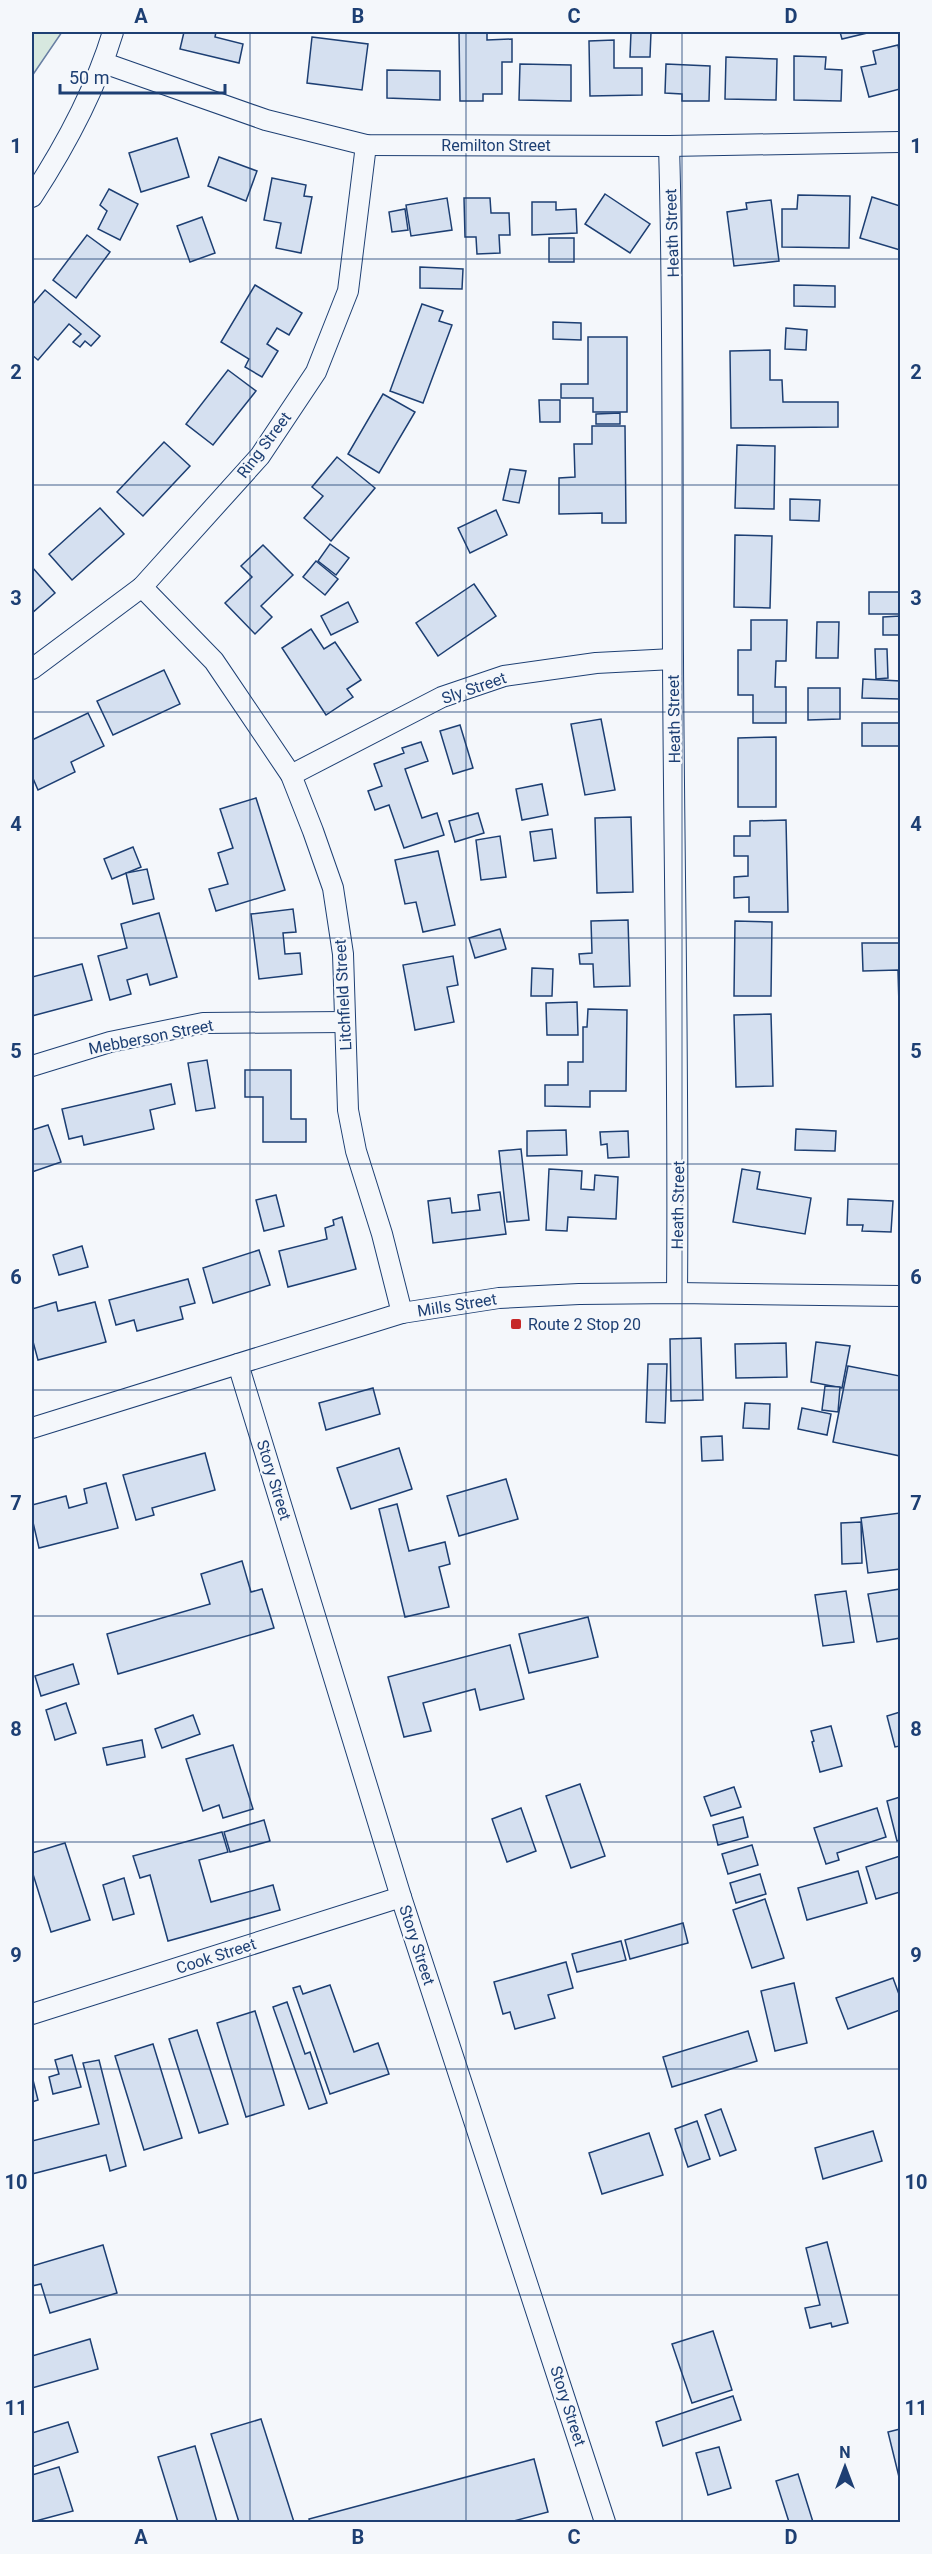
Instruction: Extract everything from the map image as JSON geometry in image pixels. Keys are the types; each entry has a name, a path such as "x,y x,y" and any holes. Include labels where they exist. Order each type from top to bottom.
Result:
{"street":[{"path":"32,197 50,170 104,63 112,32"},
{"name":"Remilton Street","path":"104,63 266,120 366,145 669,146 900,142"},
{"name":"Ring Street","path":"32,669 142,587 260,456 316,372 348,291 366,145"},
{"name":"Heath Street","path":"669,146 674,314 673,659 679,1114 677,1293"},
{"name":"Litchfield Street","path":"142,587 214,661 291,774 333,888 343,954 348,1110 356,1151 382,1234 402,1313"},
{"name":"Sly Street","path":"291,774 442,697 504,676 596,663 673,659"},
{"name":"Mebberson Street","path":"32,1066 110,1042 202,1023 344,1022"},
{"name":"Mills Street","path":"32,1428 402,1313 499,1298 677,1293 900,1296"},
{"name":"Story Street","path":"238,1364 401,1897 605,2523"},
{"name":"Cook Street","path":"32,2014 401,1897"}],"shaded area":[{"path":"32,32 62,32 32,76"}],"building":[{"path":"184,32 216,32 215,37 243,44 239,63 180,49"},
{"path":"459,32 487,32 487,40 512,39 512,62 502,62 502,94 483,94 483,101 460,101"},
{"path":"631,32 651,32 650,57 630,57"},
{"path":"840,32 866,32 867,33 842,39"},
{"path":"312,37 368,44 362,90 307,83"},
{"path":"614,40 614,68 642,68 642,95 590,96 589,41"},
{"path":"898,45 900,89 869,97 861,67 876,64 873,51"},
{"path":"794,56 826,57 825,69 842,70 841,101 794,100"},
{"path":"726,57 777,59 776,100 725,99"},
{"path":"520,64 571,65 571,101 519,100"},
{"path":"666,64 710,66 709,101 682,101 682,94 665,93"},
{"path":"387,70 440,71 440,100 387,98"},
{"path":"177,138 189,177 141,192 129,153"},
{"path":"219,157 257,171 246,201 208,186"},
{"path":"272,178 306,185 304,196 312,197 301,253 276,248 281,223 264,220"},
{"path":"109,189 138,204 120,240 98,229 107,211 100,205"},
{"path":"605,194 650,224 630,253 585,224"},
{"path":"798,195 850,196 849,248 782,247 782,209 797,209"},
{"path":"872,197 900,206 900,250 860,238"},
{"path":"447,198 452,230 411,236 406,205"},
{"path":"464,198 490,198 491,213 509,213 510,235 499,235 500,253 477,254 476,237 465,237"},
{"path":"771,200 779,261 734,266 727,212 747,209 746,203"},
{"path":"532,202 556,202 556,210 576,209 577,233 532,235"},
{"path":"405,209 408,230 392,232 389,212"},
{"path":"202,217 215,253 190,262 177,226"},
{"path":"87,235 110,252 76,298 53,280"},
{"path":"549,238 574,238 574,262 549,262"},
{"path":"420,267 463,269 462,289 420,288"},
{"path":"255,285 302,313 289,335 277,328 267,344 278,351 262,377 245,367 249,359 221,342"},
{"path":"794,285 835,286 835,307 794,306"},
{"path":"45,290 100,336 91,346 85,341 80,347 73,342 81,334 69,324 38,360 32,355 32,305"},
{"path":"422,304 443,311 439,321 452,325 423,403 390,391"},
{"path":"553,322 581,323 581,340 553,339"},
{"path":"786,328 807,330 806,350 785,349"},
{"path":"588,337 627,337 627,412 593,412 593,398 561,398 561,384 588,384"},
{"path":"770,350 770,380 782,380 783,402 838,402 838,427 731,428 730,351"},
{"path":"228,370 256,391 213,445 186,424"},
{"path":"383,394 415,412 379,473 348,454"},
{"path":"539,400 560,400 560,422 540,422"},
{"path":"620,413 620,424 596,424 596,414"},
{"path":"592,426 625,426 626,523 602,523 602,513 559,514 559,478 575,477 574,444 592,444"},
{"path":"164,442 190,466 143,516 117,492"},
{"path":"737,445 775,446 774,509 735,508"},
{"path":"337,457 375,488 331,541 304,518 323,496 312,487"},
{"path":"510,469 526,471 519,503 503,500"},
{"path":"790,499 820,500 819,521 790,520"},
{"path":"100,508 124,534 72,580 49,554"},
{"path":"496,510 507,535 470,553 458,528"},
{"path":"735,535 772,536 770,608 734,607"},
{"path":"330,544 349,558 336,575 318,561"},
{"path":"263,545 293,575 261,606 272,617 255,634 225,603 252,577 241,566"},
{"path":"316,561 338,579 325,595 303,577"},
{"path":"32,567 55,593 32,613"},
{"path":"474,584 496,616 438,656 416,623"},
{"path":"869,592 900,592 900,614 869,614"},
{"path":"348,602 358,622 331,635 321,616"},
{"path":"900,616 900,635 883,635 883,617"},
{"path":"751,620 787,620 786,661 776,661 775,687 786,687 786,723 753,723 753,695 738,695 738,650 751,650"},
{"path":"817,622 839,622 838,658 816,658"},
{"path":"311,629 324,649 335,642 361,680 347,689 353,697 326,715 282,648"},
{"path":"875,649 887,649 888,678 876,679"},
{"path":"164,670 180,704 113,735 97,701"},
{"path":"863,679 900,681 900,699 862,698"},
{"path":"808,688 840,688 840,719 808,720"},
{"path":"88,713 104,746 71,762 75,772 38,790 32,776 32,740"},
{"path":"601,719 615,790 585,795 571,724"},
{"path":"862,723 900,723 900,746 862,746"},
{"path":"460,725 473,768 453,774 440,731"},
{"path":"776,737 776,807 738,807 738,738"},
{"path":"421,742 428,761 405,769 422,818 437,813 444,835 404,848 389,805 375,810 368,791 382,786 374,764 404,753 402,748"},
{"path":"542,784 548,815 522,820 516,789"},
{"path":"256,798 285,890 216,911 209,889 228,884 218,853 233,848 220,809"},
{"path":"478,813 484,833 455,842 449,821"},
{"path":"631,817 633,892 597,893 595,818"},
{"path":"786,820 788,912 749,912 749,897 734,898 734,877 748,876 748,856 734,856 734,836 750,836 750,821"},
{"path":"552,829 556,858 534,861 530,832"},
{"path":"500,836 506,877 481,880 476,840"},
{"path":"133,847 141,867 112,879 104,859"},
{"path":"438,851 455,925 423,932 416,902 405,904 395,860"},
{"path":"147,869 154,899 133,904 126,873"},
{"path":"293,909 296,932 283,933 285,954 300,953 302,974 259,979 251,914"},
{"path":"159,913 177,977 150,985 147,974 127,980 131,994 110,1000 98,956 127,948 121,924"},
{"path":"628,920 630,986 594,987 593,964 580,964 579,954 592,953 591,921"},
{"path":"735,921 772,922 771,996 734,996"},
{"path":"500,929 506,949 475,958 469,938"},
{"path":"862,943 900,943 900,1005 898,970 863,971"},
{"path":"453,956 458,985 447,987 454,1022 415,1030 403,965"},
{"path":"82,964 92,1000 32,1016 32,977"},
{"path":"532,968 553,969 552,996 531,996"},
{"path":"577,1002 578,1035 547,1035 546,1003"},
{"path":"588,1009 627,1010 626,1091 590,1091 590,1107 545,1106 545,1085 568,1085 568,1062 583,1062 583,1027 587,1027"},
{"path":"771,1014 773,1086 736,1087 734,1015"},
{"path":"207,1060 215,1108 196,1111 188,1063"},
{"path":"245,1070 291,1070 291,1119 306,1119 306,1142 263,1142 263,1097 245,1097"},
{"path":"171,1084 175,1104 150,1110 154,1129 84,1145 82,1136 69,1139 62,1109"},
{"path":"48,1125 61,1162 32,1172 32,1130"},
{"path":"796,1129 836,1131 835,1151 795,1150"},
{"path":"566,1130 567,1155 527,1156 527,1131"},
{"path":"628,1131 629,1157 608,1158 607,1144 601,1145 600,1132"},
{"path":"521,1149 529,1220 507,1222 499,1151"},
{"path":"549,1169 582,1171 581,1189 594,1190 595,1175 618,1177 616,1219 568,1217 567,1231 546,1230"},
{"path":"742,1169 760,1172 757,1189 811,1198 805,1234 733,1222"},
{"path":"500,1192 506,1234 433,1243 428,1201 450,1198 452,1213 480,1210 478,1195"},
{"path":"276,1195 284,1226 264,1231 256,1200"},
{"path":"848,1199 893,1201 891,1232 862,1231 863,1225 847,1225"},
{"path":"342,1217 356,1269 288,1287 279,1251 327,1239 325,1228 334,1225 333,1220"},
{"path":"82,1246 88,1267 59,1275 53,1255"},
{"path":"259,1250 270,1285 213,1303 203,1268"},
{"path":"188,1279 195,1303 180,1307 183,1319 137,1331 134,1320 116,1325 109,1300"},
{"path":"56,1302 58,1311 95,1302 106,1342 38,1360 32,1338 32,1309"},
{"path":"701,1338 703,1400 671,1401 670,1339"},
{"path":"816,1342 850,1346 842,1388 811,1382"},
{"path":"786,1343 787,1377 736,1378 735,1344"},
{"path":"648,1364 667,1364 665,1423 646,1422"},
{"path":"848,1366 900,1376 900,1456 833,1442"},
{"path":"825,1386 840,1387 838,1412 822,1410"},
{"path":"373,1388 380,1414 326,1430 319,1403"},
{"path":"745,1403 770,1404 769,1429 743,1428"},
{"path":"802,1408 831,1414 827,1435 798,1429"},
{"path":"722,1436 723,1460 702,1461 701,1437"},
{"path":"399,1448 412,1489 351,1509 337,1468"},
{"path":"205,1453 215,1490 152,1508 154,1515 136,1520 123,1475"},
{"path":"506,1479 518,1519 459,1536 447,1496"},
{"path":"106,1483 118,1528 39,1548 32,1518 32,1505 66,1496 69,1508 87,1503 84,1489"},
{"path":"397,1504 409,1551 445,1542 450,1564 439,1567 449,1607 405,1617 379,1509"},
{"path":"900,1513 900,1569 868,1573 861,1518"},
{"path":"861,1522 862,1563 842,1564 841,1523"},
{"path":"242,1561 251,1592 262,1589 274,1628 118,1674 107,1634 210,1604 201,1574"},
{"path":"900,1589 900,1638 877,1642 868,1594"},
{"path":"846,1591 854,1642 823,1646 815,1595"},
{"path":"588,1617 598,1657 529,1673 519,1634"},
{"path":"510,1645 524,1699 480,1710 475,1689 423,1703 431,1731 404,1737 388,1677"},
{"path":"73,1664 79,1684 41,1696 35,1676"},
{"path":"66,1703 76,1733 55,1740 46,1710"},
{"path":"900,1712 900,1746 895,1747 887,1716"},
{"path":"193,1715 200,1734 162,1748 155,1729"},
{"path":"831,1726 842,1766 820,1772 811,1731"},
{"path":"142,1740 145,1757 107,1765 103,1748"},
{"path":"233,1745 253,1809 223,1818 219,1805 203,1811 186,1759"},
{"path":"580,1784 605,1856 571,1868 546,1796"},
{"path":"734,1787 741,1807 711,1816 704,1797"},
{"path":"900,1797 900,1840 897,1841 887,1801"},
{"path":"521,1808 536,1851 507,1862 492,1819"},
{"path":"877,1808 886,1837 837,1853 839,1860 826,1864 814,1828"},
{"path":"743,1817 748,1837 718,1845 713,1825"},
{"path":"264,1820 270,1841 230,1852 224,1832"},
{"path":"222,1832 228,1852 199,1860 211,1902 273,1885 280,1910 168,1941 150,1875 140,1878 133,1856"},
{"path":"65,1843 90,1920 51,1932 32,1871 32,1853"},
{"path":"752,1845 758,1865 728,1874 722,1854"},
{"path":"900,1856 900,1892 876,1899 866,1867"},
{"path":"858,1871 867,1903 807,1920 798,1888"},
{"path":"760,1874 766,1894 736,1903 730,1883"},
{"path":"124,1878 134,1914 113,1920 103,1885"},
{"path":"765,1899 784,1958 752,1968 733,1910"},
{"path":"683,1923 688,1943 630,1959 625,1940"},
{"path":"621,1941 626,1960 577,1972 572,1954"},
{"path":"566,1962 573,1988 548,1995 555,2018 515,2029 510,2012 503,2014 494,1982"},
{"path":"893,1978 900,1997 900,2010 848,2029 836,1998"},
{"path":"794,1983 807,2043 775,2051 761,1991"},
{"path":"330,1985 354,2052 378,2043 389,2074 330,2094 293,1988 300,1986 303,1994"},
{"path":"287,2002 305,2054 310,2052 327,2103 309,2109 273,2007"},
{"path":"255,2011 284,2105 246,2117 217,2023"},
{"path":"197,2030 228,2124 199,2133 169,2039"},
{"path":"748,2031 757,2061 672,2087 663,2057"},
{"path":"153,2044 182,2138 144,2150 115,2056"},
{"path":"72,2055 81,2087 53,2094 49,2077 59,2074 55,2060"},
{"path":"99,2060 126,2166 110,2171 106,2155 32,2174 32,2141 99,2124 83,2063"},
{"path":"32,2076 38,2100 32,2102"},
{"path":"721,2109 736,2150 720,2156 705,2115"},
{"path":"697,2121 710,2159 688,2167 675,2129"},
{"path":"873,2131 882,2161 823,2179 815,2148"},
{"path":"649,2133 663,2175 602,2194 589,2153"},
{"path":"827,2242 848,2323 832,2327 831,2323 810,2328 805,2308 820,2305 806,2248"},
{"path":"103,2245 117,2293 50,2313 41,2284 32,2286 32,2266"},
{"path":"713,2331 732,2390 692,2403 672,2344"},
{"path":"90,2339 98,2369 32,2388 32,2356"},
{"path":"733,2396 741,2420 663,2446 656,2422"},
{"path":"261,2419 294,2522 239,2522 211,2434"},
{"path":"68,2422 78,2452 32,2467 32,2433"},
{"path":"900,2429 900,2481 888,2432"},
{"path":"195,2446 217,2522 178,2522 158,2457"},
{"path":"719,2447 731,2488 708,2495 696,2453"},
{"path":"534,2459 548,2512 510,2522 310,2522 309,2519"},
{"path":"59,2467 73,2511 32,2522 32,2475"},
{"path":"798,2474 813,2522 789,2522 776,2481"}],"place":[{"name":"Route 2 Stop 20","path":"516,1324"}]}
